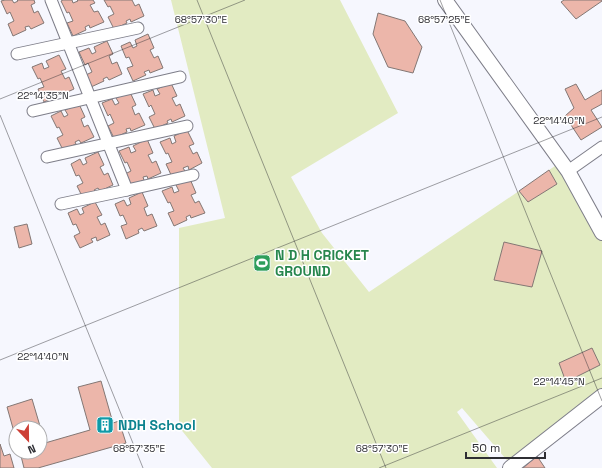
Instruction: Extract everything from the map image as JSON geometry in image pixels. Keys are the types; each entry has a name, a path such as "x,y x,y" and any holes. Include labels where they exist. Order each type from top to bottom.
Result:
{"street":[{"path":"51,0 127,190"},
{"path":"444,0 568,171 602,233"},
{"path":"18,54 138,28"},
{"path":"33,111 180,77"},
{"path":"47,157 187,126"},
{"path":"568,171 602,147"},
{"path":"61,204 193,175"},
{"path":"510,468 602,396"}],"green space":[{"name":"N D H CRICKET GROUND","path":"171,0 340,0 398,113 291,177 322,233 369,292 519,191 528,202 557,184 549,170 561,162 602,233 602,396 512,466 462,408 457,412 497,468 212,468 179,427 179,228 225,218"}],"building":[{"path":"12,0 14,3 18,1 17,0 34,0 35,3 31,5 34,13 38,11 44,23 31,29 29,26 25,27 26,30 13,36 8,24 14,21 10,12 7,14 1,1"},
{"path":"72,0 73,3 78,1 77,0 93,0 95,3 90,5 94,12 98,11 104,22 90,28 89,25 85,27 86,30 73,36 67,23 73,21 69,12 67,13 61,1"},
{"path":"104,0 132,0 135,6 139,4 144,16 131,22 130,19 126,21 127,23 114,29 108,17 114,14 110,6 108,7"},
{"path":"564,0 602,1 576,19 561,2"},
{"path":"378,13 405,21 422,47 413,73 388,67 373,34"},
{"path":"148,34 154,48 150,50 154,58 158,56 163,68 150,73 149,70 144,72 146,75 133,81 127,68 133,66 129,57 126,58 121,46 130,42 133,48 137,46 135,40"},
{"path":"107,41 113,54 109,56 112,64 117,62 122,74 109,80 107,77 103,79 104,81 91,87 86,75 92,72 88,63 85,65 79,52 89,48 92,54 96,52 94,47"},
{"path":"59,55 66,69 61,71 65,79 69,77 74,89 61,95 60,91 56,93 57,96 44,102 38,89 44,87 40,78 38,79 32,67 42,63 44,69 49,67 46,61"},
{"path":"171,83 177,96 172,98 176,106 180,104 185,116 172,122 171,119 167,121 168,123 155,129 149,117 155,114 151,105 149,107 143,94 153,90 155,96 160,94 157,89"},
{"path":"576,84 585,100 602,90 602,104 591,110 602,127 581,140 565,116 574,108 565,89"},
{"path":"130,92 136,105 132,107 135,115 139,113 145,125 131,131 130,128 126,129 127,132 114,138 108,126 114,123 110,114 108,116 102,103 112,99 115,105 119,103 116,98"},
{"path":"79,104 85,117 81,119 84,127 88,125 94,137 81,143 79,140 75,142 76,144 63,150 57,138 63,135 59,127 57,128 51,116 61,111 64,117 68,115 65,110"},
{"path":"187,130 194,144 189,146 193,154 197,152 202,163 189,170 188,166 183,168 185,171 172,177 166,164 172,162 168,153 166,154 160,142 170,138 172,144 176,142 174,136"},
{"path":"147,139 153,153 148,155 152,163 156,161 161,173 148,179 147,176 143,177 144,180 131,186 125,174 131,171 127,162 125,163 119,151 129,147 131,153 136,151 133,146"},
{"path":"98,152 104,165 100,167 104,175 108,173 113,185 100,191 98,188 94,190 96,192 83,198 77,186 83,183 79,175 76,176 71,164 80,159 83,165 87,163 85,158"},
{"path":"549,170 557,184 528,202 519,191"},
{"path":"190,179 196,193 191,195 195,203 199,201 205,213 191,218 190,215 186,217 187,220 174,226 168,213 174,211 170,202 168,203 162,191 172,187 174,193 179,191 176,185"},
{"path":"142,192 148,206 144,208 147,216 152,214 157,226 144,231 142,228 138,230 139,233 126,239 121,226 127,224 123,215 120,216 115,204 124,200 127,206 131,204 129,198"},
{"path":"95,202 102,215 97,217 101,225 105,223 110,235 97,241 96,237 91,239 93,242 80,248 74,236 80,233 76,224 73,225 68,213 77,209 80,215 84,213 82,208"},
{"path":"27,224 32,244 19,248 14,227"},
{"path":"504,242 542,251 532,287 494,280"},
{"path":"592,348 600,365 566,382 559,363"},
{"name":"NDH School","path":"101,381 113,423 119,421 126,443 38,468 24,468 22,460 48,460 48,442 90,430 78,387"},
{"name":"NDH School","path":"32,399 38,420 11,420 7,407"},
{"path":"0,444 4,456 8,455 8,460 12,460 14,468 0,468"},
{"path":"537,456 545,468 523,468"}],"place":[{"name":"N D H CRICKET GROUND","path":"262,263"},
{"name":"NDH School","path":"105,425"}]}
